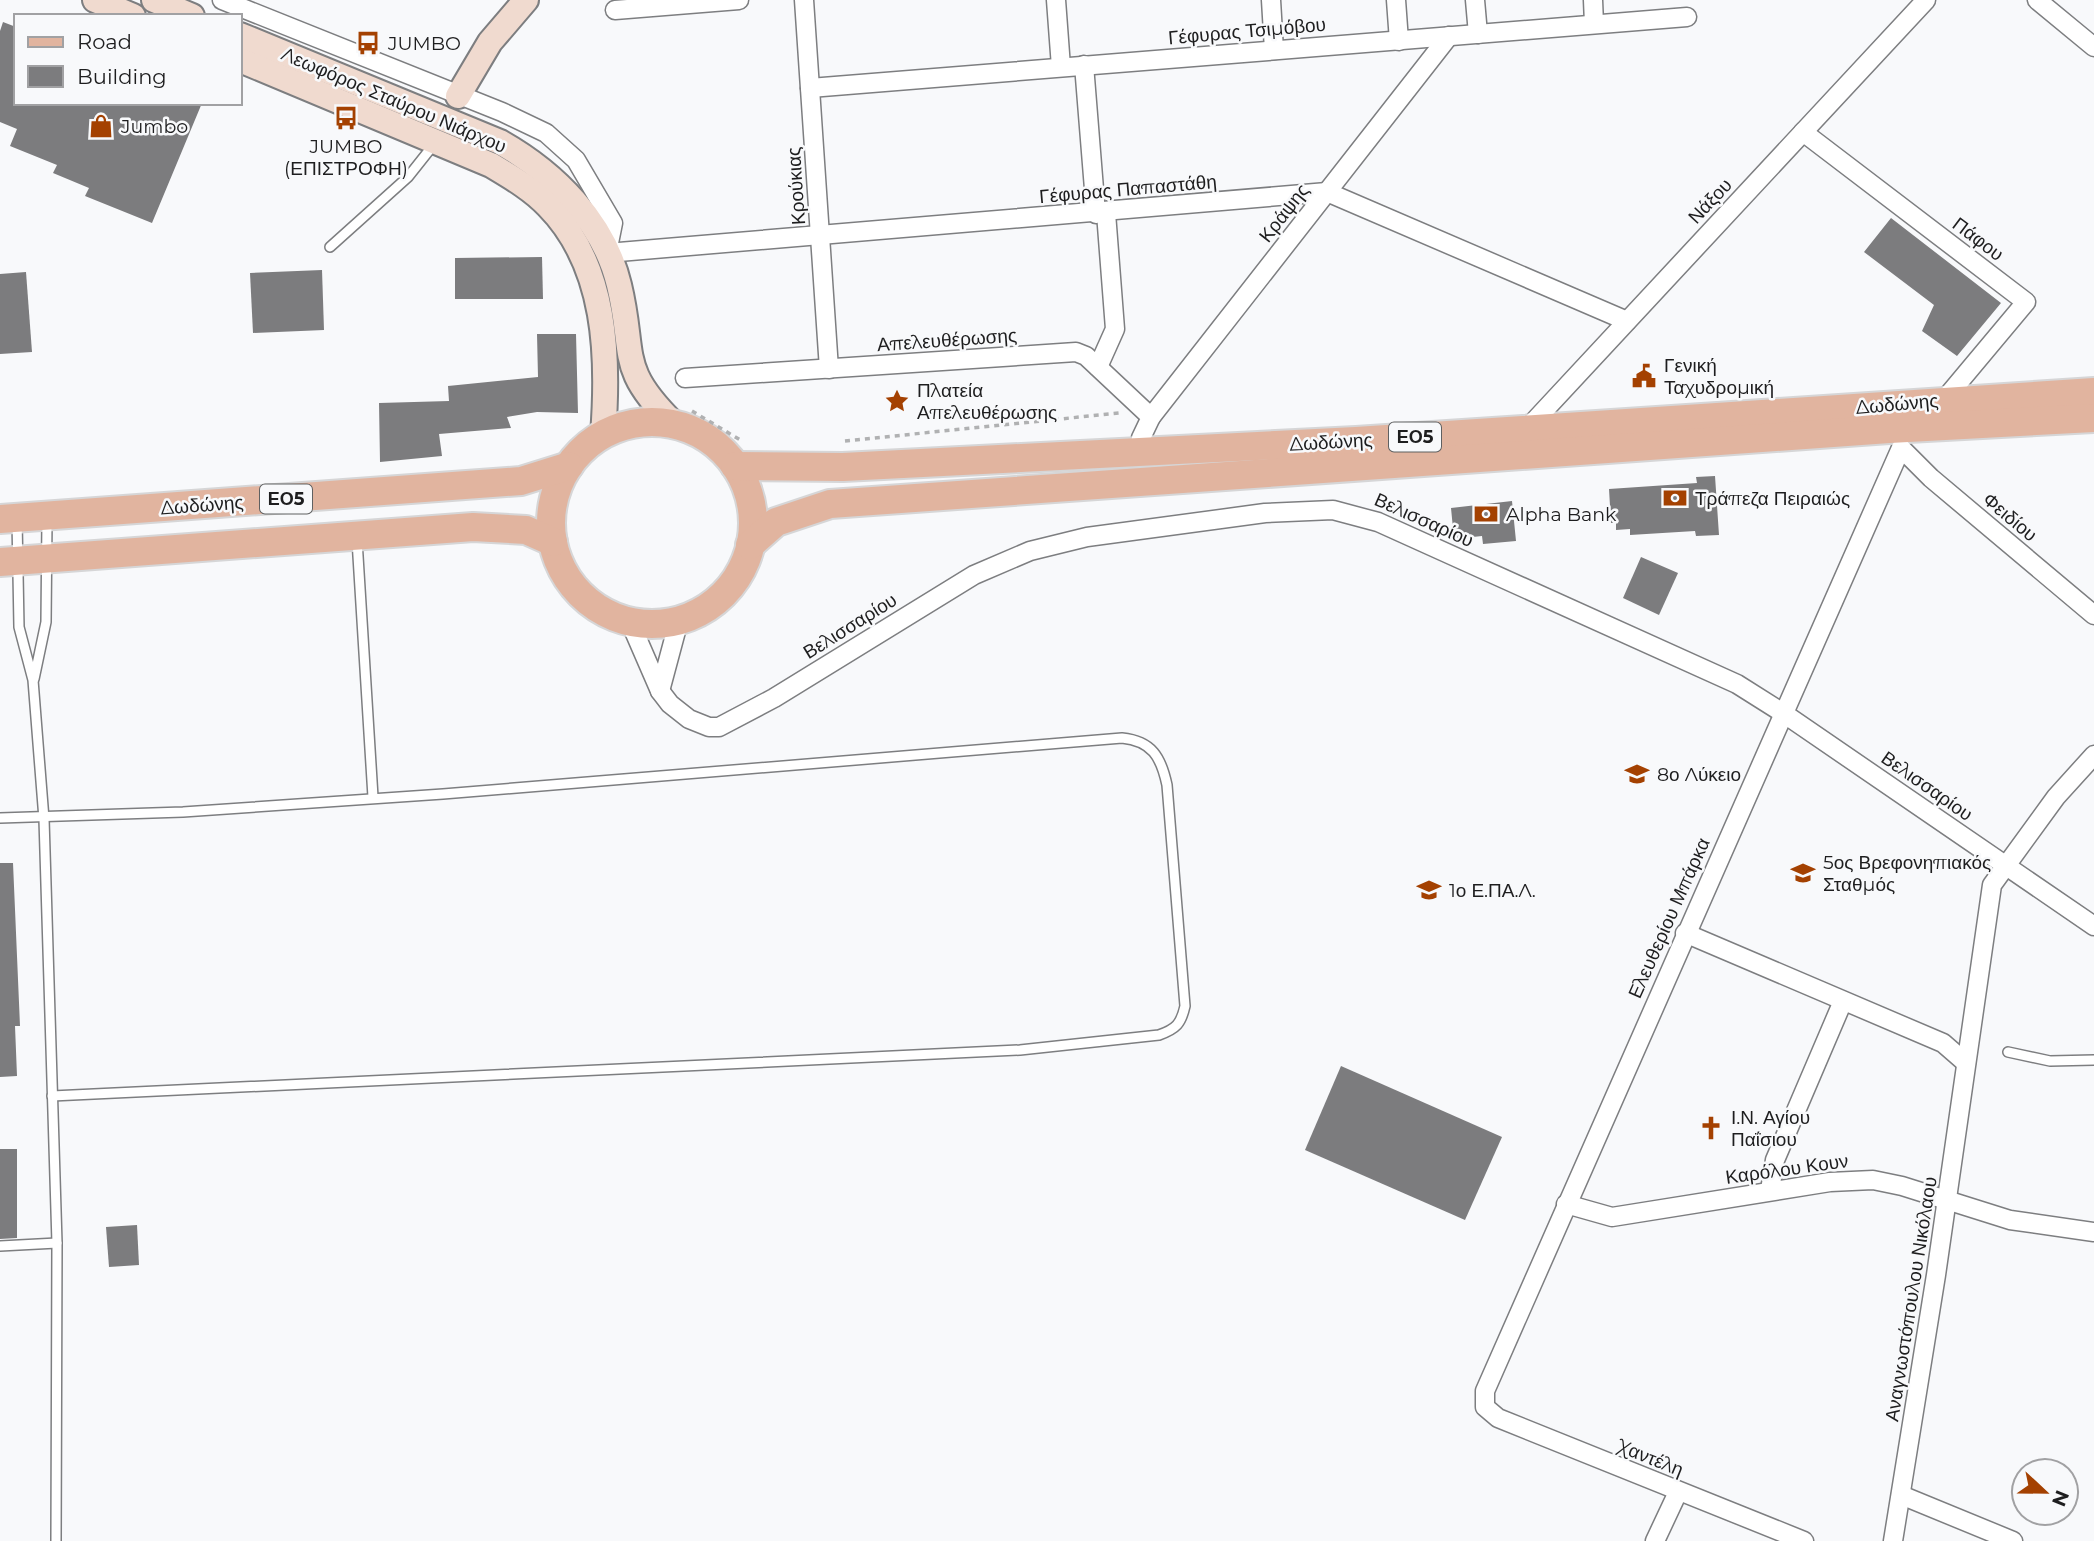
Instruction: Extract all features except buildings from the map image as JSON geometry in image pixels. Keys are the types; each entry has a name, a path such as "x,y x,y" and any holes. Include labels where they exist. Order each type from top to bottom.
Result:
{"main road":[{"path":"95,0 128,14"},
{"path":"154,0 187,14"},
{"path":"458,96 490,42 526,0"},
{"name":"Λεωφόρος Σταύρου Νιάρχου","path":"242,36 472,130 526,157 554,179 574,200 607,253 620,289 631,368 649,399 681,416"},
{"name":"Λεωφόρος Σταύρου Νιάρχου","path":"242,61 491,165 520,183 548,206 574,242 593,285 601,322 607,380 603,435"},
{"name":"Δωδώνης","path":"740,454 752,506 750,545 744,564 722,596 706,608 679,620 650,624 631,622 595,606 579,593 558,561 553,542 553,503 569,466 582,450 603,435 634,423 681,416 710,440 740,454 844,467 1525,431 2085,389"},
{"name":"Δωδώνης","path":"750,545 776,522 830,504 1902,435 2094,418"},
{"name":"Δωδώνης","path":"8,519 522,481 569,466"},
{"name":"ΕΟ5","path":"9,561 356,535 510,527 553,542"}],"street":[{"path":"615,10 739,0"},
{"name":"Κρούκιας","path":"804,0 829,369"},
{"path":"1056,0 1061,67"},
{"path":"1271,0 1275,50"},
{"path":"1396,0 1399,41"},
{"path":"1475,0 1478,34"},
{"path":"1593,0 1594,24"},
{"name":"Νάξου","path":"1525,431 1926,0"},
{"path":"2037,0 2094,47"},
{"path":"233,2 525,122 555,139 587,176 613,223 607,253"},
{"name":"Γέφυρας Τσιμόβου","path":"810,88 1688,17"},
{"name":"Κράψης","path":"1151,416 1449,36"},
{"path":"1084,65 1115,329 1098,367"},
{"name":"Πάφου","path":"1802,132 2026,302 1944,400"},
{"name":"Γέφυρας Παπαστάθη","path":"607,253 1327,192 1627,321"},
{"name":"Απελευθέρωσης","path":"685,378 1073,352 1084,355 1151,416"},
{"path":"1139,452 1141,438 1151,416"},
{"name":"Φειδίου","path":"1902,435 1931,478 2094,615"},
{"name":"Ελευθερίου Μπάρκα","path":"1485,1407 1485,1391 1902,435"},
{"name":"Βελισσαρίου","path":"631,622 660,691 689,719 719,727 763,705 974,575 1030,551 1087,537 1189,522 1321,509 1347,512 1378,522 1737,684 2094,926"},
{"path":"660,691 679,620"},
{"name":"Αναγνωστόπουλου Νικόλαου","path":"1892,1541 1947,1200 1992,885 2066,785 2094,755"},
{"path":"1685,933 1943,1044 1958,1053 1966,1063"},
{"path":"1770,1191 1775,1160 1843,1000"},
{"name":"Καρόλου Κουν","path":"1566,1204 1612,1217 1830,1182 1873,1180 2010,1220 2094,1232"},
{"name":"Χαντέλη","path":"1485,1407 1498,1418 1804,1541"},
{"path":"1655,1541 1678,1492"},
{"path":"1901,1495 2014,1541"}],"lane":[{"path":"330,247 408,177 435,143"},
{"path":"33,680 46,622 47,516"},
{"path":"8,519 9,561 19,627 33,680 44,819 57,1243 56,1541"},
{"path":"356,535 373,797"},
{"path":"0,818 44,819 373,797 1108,739 1138,740 1152,748 1163,764 1167,785 1185,1006 1182,1020 1175,1029 1159,1035 1020,1050 52,1097"},
{"path":"2008,1052 2050,1061 2094,1060"},
{"path":"0,1246 57,1243"}],"path":[{"path":"832,442 1128,412"},
{"path":"681,416 740,454"}],"place":[{"name":"JUMBO","path":"368,43"},
{"name":"JUMBO (ΕΠΙΣΤΡΟΦΗ)","path":"346,118"},
{"name":"Jumbo","path":"101,126"},
{"name":"Γενική Ταχυδρομική","path":"1644,376"},
{"name":"Πλατεία Απελευθέρωσης","path":"897,401"},
{"name":"Τράπεζα Πειραιώς","path":"1675,498"},
{"name":"Alpha Bank","path":"1486,514"},
{"name":"8ο Λύκειο","path":"1637,774"},
{"name":"5ος Βρεφονηπιακός Σταθμός","path":"1803,873"},
{"name":"1ο Ε.ΠΑ.Λ.","path":"1429,890"},
{"name":"Ι.Ν. Αγίου Παΐσιου","path":"1711,1128"}]}
